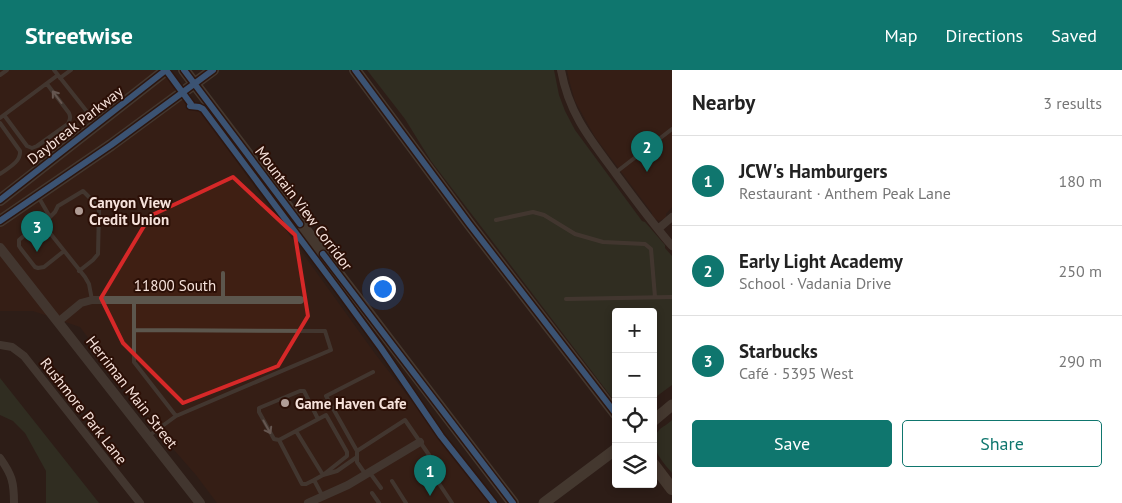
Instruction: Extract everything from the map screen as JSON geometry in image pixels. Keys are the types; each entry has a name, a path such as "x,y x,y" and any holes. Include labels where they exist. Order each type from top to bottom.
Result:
{"highway":[{"name":"Mountain View Corridor","path":"184,70 513,503"},
{"path":"355,70 470,225 612,409"},
{"path":"657,469 672,489"}],"main road":[{"name":"Daybreak Parkway","path":"0,201 166,70"},
{"path":"0,221 111,145 213,70"},
{"path":"657,417 672,405"},
{"path":"544,503 612,452"}],"street":[{"path":"561,70 567,96 575,115 645,214 672,246"},
{"path":"658,230 672,217"},
{"name":"Herriman Main Street","path":"0,248 200,503"},
{"name":"11800 South","path":"58,322 81,303 92,300 300,300"},
{"name":"Rushmore Park Lane","path":"0,345 12,347 24,356 140,503"},
{"path":"308,503 324,500 420,442"},
{"path":"0,458 10,474 14,489 14,503"}],"lane":[{"path":"0,75 7,70"},
{"path":"54,70 97,124"},
{"path":"47,84 69,113 70,119 68,124 32,148 27,146 2,117 47,84 71,70"},
{"path":"0,123 21,155 19,160 0,174"},
{"path":"616,173 672,129"},
{"path":"64,251 44,266 38,268 35,267 21,249 19,240 55,212 58,206 83,190 99,210 98,254 79,271"},
{"path":"38,196 50,216"},
{"path":"496,220 533,212 544,215 575,234 603,242 645,244 651,250 655,297"},
{"path":"42,223 89,284 92,300"},
{"path":"222,273 223,300"},
{"path":"566,300 672,297"},
{"path":"134,300 134,362 176,416"},
{"path":"134,330 325,331 331,350 176,416 148,437"},
{"path":"373,372 326,396 357,451 357,462 381,488"},
{"path":"279,440 326,415 347,452 347,456 314,480 302,484 279,440 274,439 258,412 259,408 300,390 304,391 318,419"},
{"path":"357,451 405,420 438,468 438,482 452,503"},
{"path":"296,431 323,475"},
{"path":"323,475 337,471 357,457"},
{"path":"314,480 324,500"},
{"path":"392,481 406,503"},
{"path":"372,493 379,503"}],"highlighted area":[{"path":"233,177 295,235 308,316 278,366 183,403 123,343 101,298 150,216"}],"shaded area":[{"path":"0,70 165,70 198,108 376,355 491,503 217,503 196,475 161,435 80,327 33,311 0,311"},
{"path":"567,70 672,70 672,207 666,214 666,218 659,221 652,217 652,213 595,137 575,101"}],"green space":[{"path":"367,70 554,70 559,95 575,130 642,221 665,245 665,248 672,256 672,385 657,396 657,308 612,308 612,398 431,161 405,119"},
{"path":"0,378 99,503 46,503 46,471 25,433 13,421 0,415"},
{"path":"672,420 672,473 657,453 657,433"}],"cycle path":[{"path":"166,70 191,104 190,106 203,109 381,348 441,436 494,503"},
{"path":"0,200 166,70"},
{"path":"184,70 300,224"},
{"path":"0,221 111,145 213,70"},
{"path":"355,70 470,225 612,409"},
{"path":"323,254 513,503"}],"place":[{"name":"Early Light Academy","path":"647,172"},
{"name":"Canyon View Credit Union","path":"79,211"},
{"name":"Starbucks","path":"37,252"},
{"name":"Game Haven Cafe","path":"285,403"},
{"name":"JCW's Hamburgers","path":"430,496"}]}
